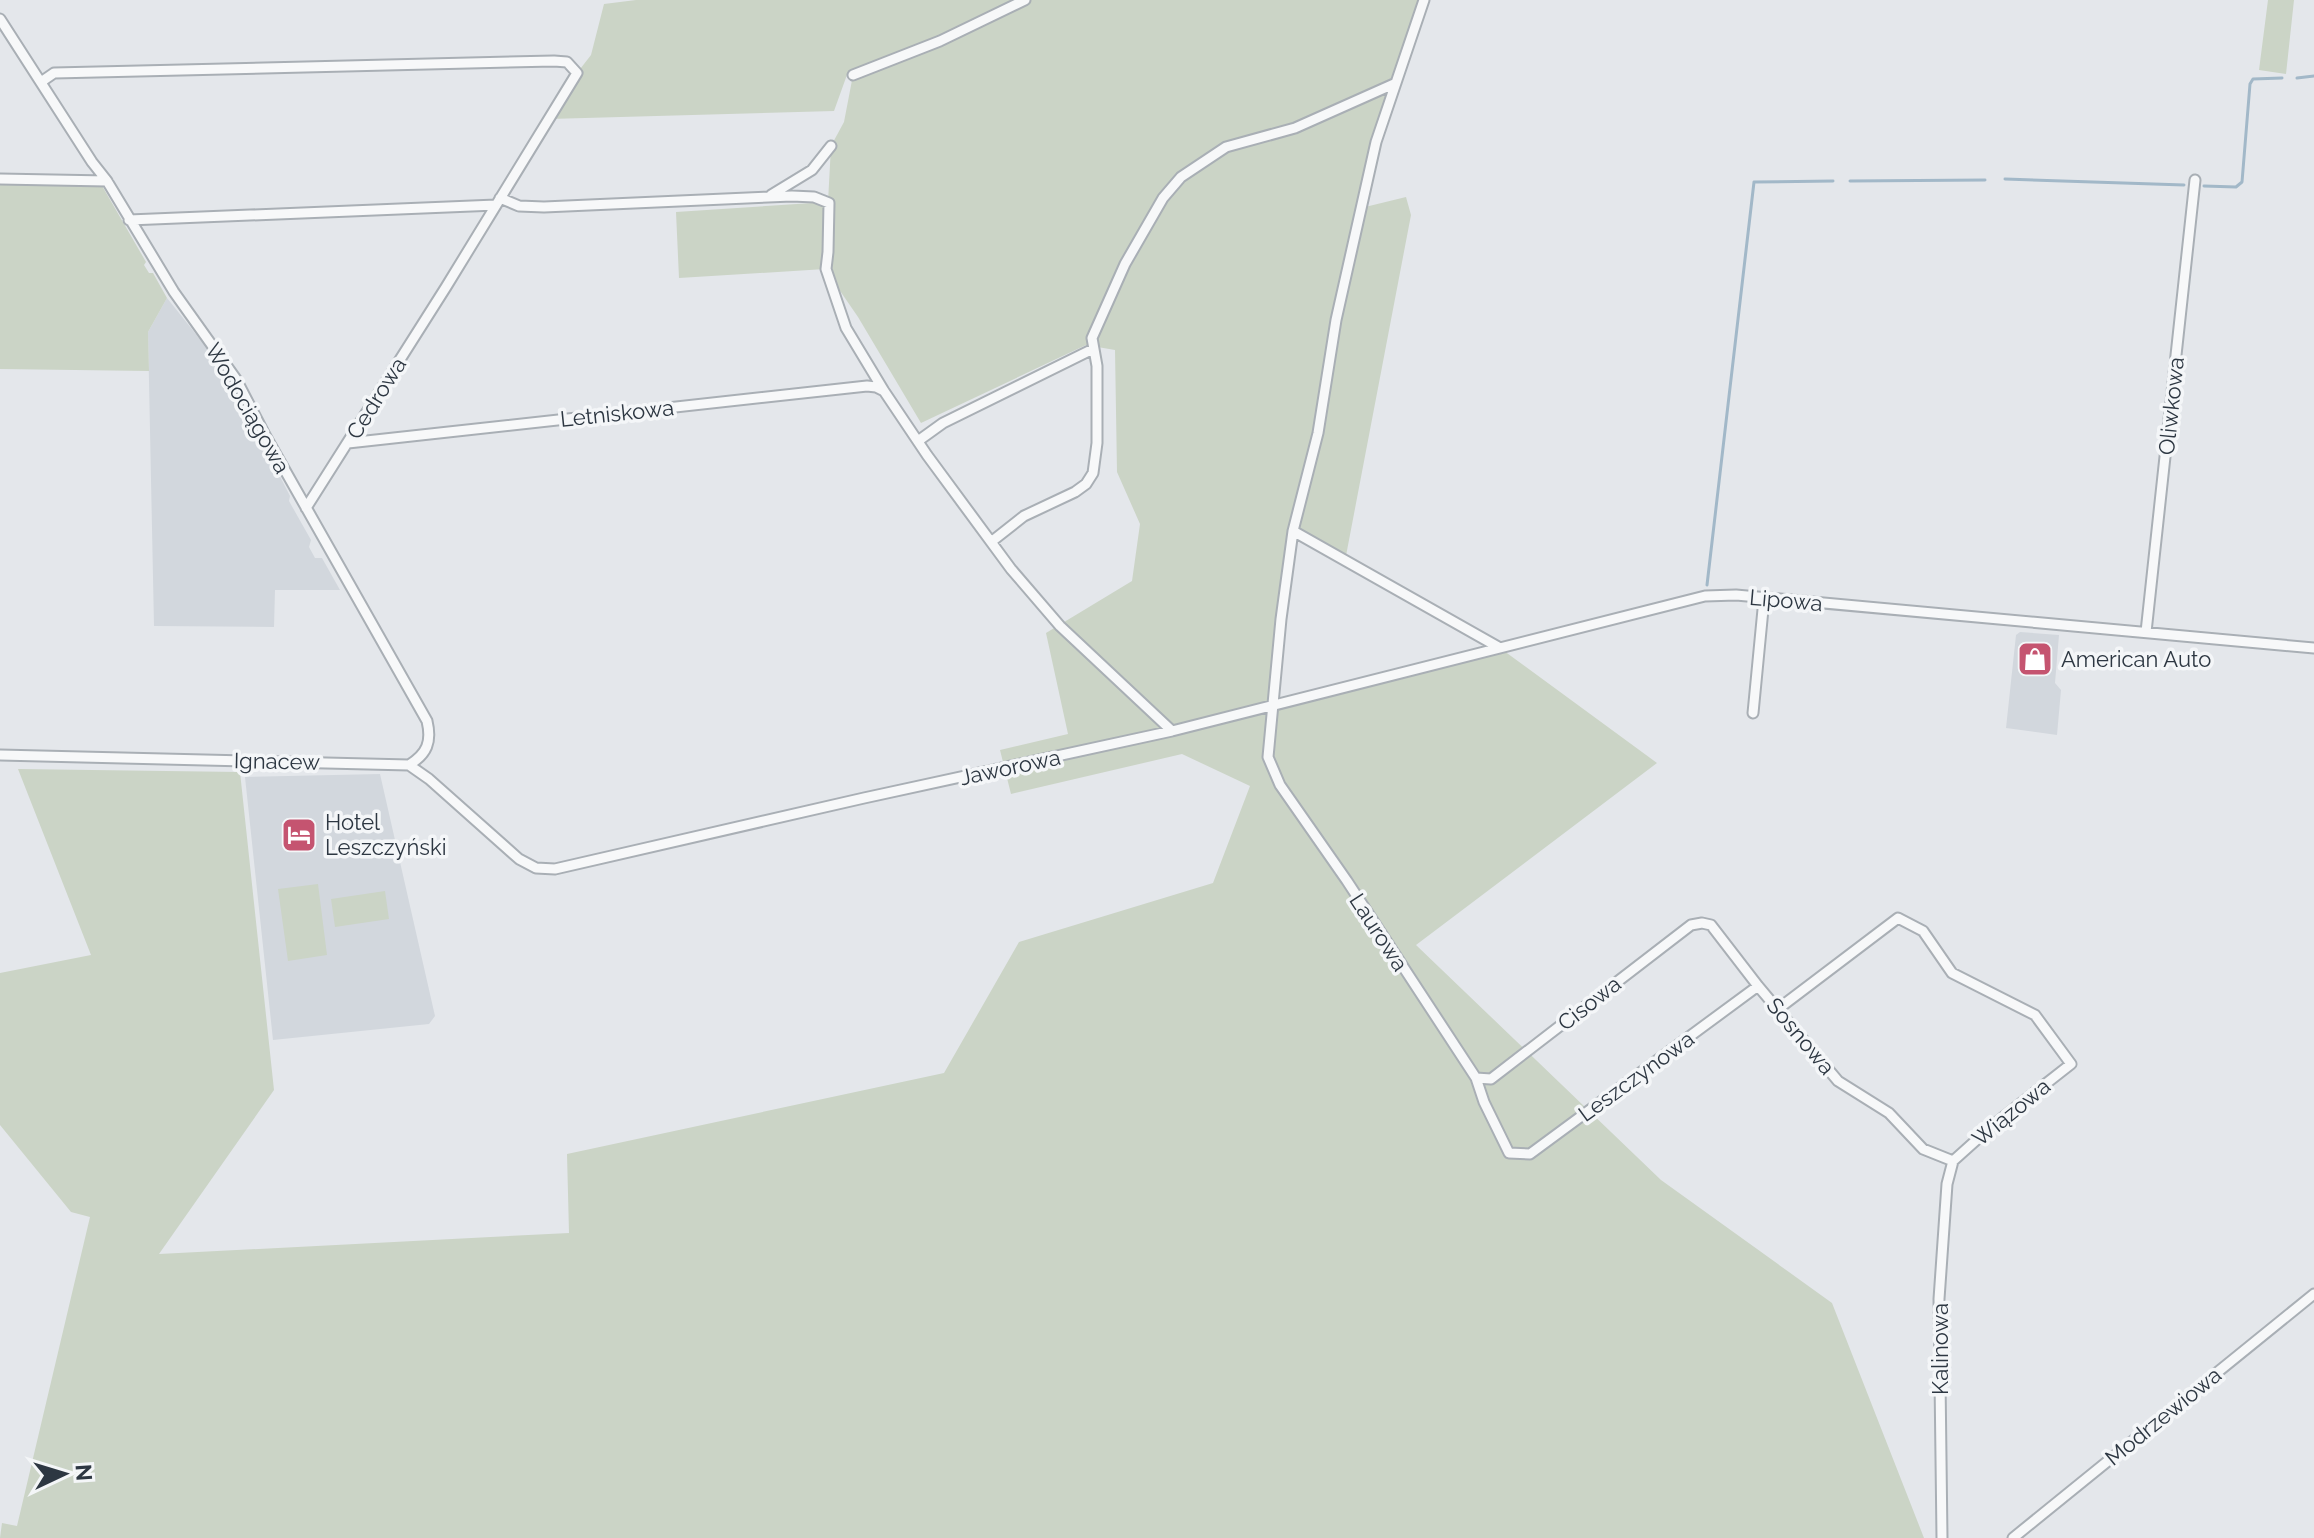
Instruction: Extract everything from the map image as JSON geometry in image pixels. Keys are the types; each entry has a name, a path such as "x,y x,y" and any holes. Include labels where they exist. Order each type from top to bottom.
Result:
{"street":[{"path":"853,75 940,41 1025,0"},
{"name":"Laurowa","path":"1424,0 1376,142 1336,320 1318,433 1293,531 1268,757 1280,785 1476,1078 1509,1153"},
{"name":"Wodociągowa","path":"0,19 107,181 174,292 236,379 427,721 428,747 409,765"},
{"name":"Cedrowa","path":"41,82 54,73 567,62 577,73 306,508"},
{"path":"991,542 1024,516 1075,492 1086,484 1093,473 1097,443 1097,366 1092,338 1125,264 1163,198 1181,177 1226,147 1295,128 1396,83"},
{"path":"764,198 805,175 831,146"},
{"path":"0,179 107,181"},
{"name":"Oliwkowa","path":"2146,632 2195,180"},
{"path":"129,220 498,202 544,207 814,197 829,203 826,269 846,328 884,391 991,542 1060,626 1172,731"},
{"path":"918,441 943,423 1093,349"},
{"name":"Letniskowa","path":"348,443 867,386 884,391"},
{"path":"1293,531 1500,648"},
{"name":"Lipowa","path":"1500,648 1698,597 1736,595 2314,648"},
{"path":"1753,713 1764,599"},
{"name":"Jaworowa","path":"409,765 519,859 536,868 555,869 1172,731 1500,648"},
{"name":"Ignacew","path":"0,755 409,765"},
{"name":"Wiązowa","path":"1778,1009 1898,918 1923,931 1952,973 2035,1015 2071,1064 1953,1161"},
{"name":"Cisowa","path":"1476,1078 1491,1079 1691,925 1702,923"},
{"name":"Sosnowa","path":"1702,923 1711,925 1838,1081 1889,1113 1923,1149 1953,1161"},
{"name":"Leszczynowa","path":"1509,1153 1530,1154 1758,986"},
{"name":"Kalinowa","path":"1942,1538 1939,1299 1947,1184 1953,1161"},
{"name":"Modrzewiowa","path":"2013,1538 2314,1294"}],"shaded area":[{"path":"167,298 227,373 311,540 309,547 315,558 322,558 340,590 275,590 274,627 154,626 148,332"},
{"name":"American Auto","path":"2020,632 2059,635 2055,683 2061,690 2057,735 2006,728 2016,635"},
{"path":"380,774 435,1016 429,1024 273,1040 245,777"}],"green space":[{"path":"636,0 1422,0 1361,208 1406,197 1411,215 1345,561 1294,532 1272,706 1500,648 1657,763 1416,945 1661,1180 1832,1303 1924,1538 0,1538 2,1523 17,1526 90,1217 71,1212 0,1125 0,973 91,955 18,769 240,772 274,1090 159,1254 569,1233 567,1154 944,1073 1019,942 1213,883 1250,786 1182,754 1011,794 1000,750 1068,734 1046,633 1132,581 1140,524 1117,472 1115,350 1086,345 921,423 858,317 825,269 679,278 676,212 828,202 831,146 844,122 853,75 918,48 848,72 834,111 549,119 591,55 604,4"},
{"path":"2268,0 2294,0 2286,74 2259,70"},
{"path":"0,183 101,184 146,262 144,265 149,273 153,273 167,298 148,332 149,371 0,369"},
{"path":"318,884 327,955 288,961 278,889"},
{"path":"385,891 389,919 335,927 331,899"}],"waterway":[{"path":"2297,78 2314,76"},
{"path":"2204,186 2236,187 2242,182 2250,84 2253,79 2282,78"},
{"path":"2005,179 2184,185"},
{"path":"1850,181 1985,180"},
{"path":"1707,585 1754,182 1833,181"}],"place":[{"name":"American Auto","path":"2035,659"},
{"name":"Hotel Leszczyński","path":"299,835"}]}
